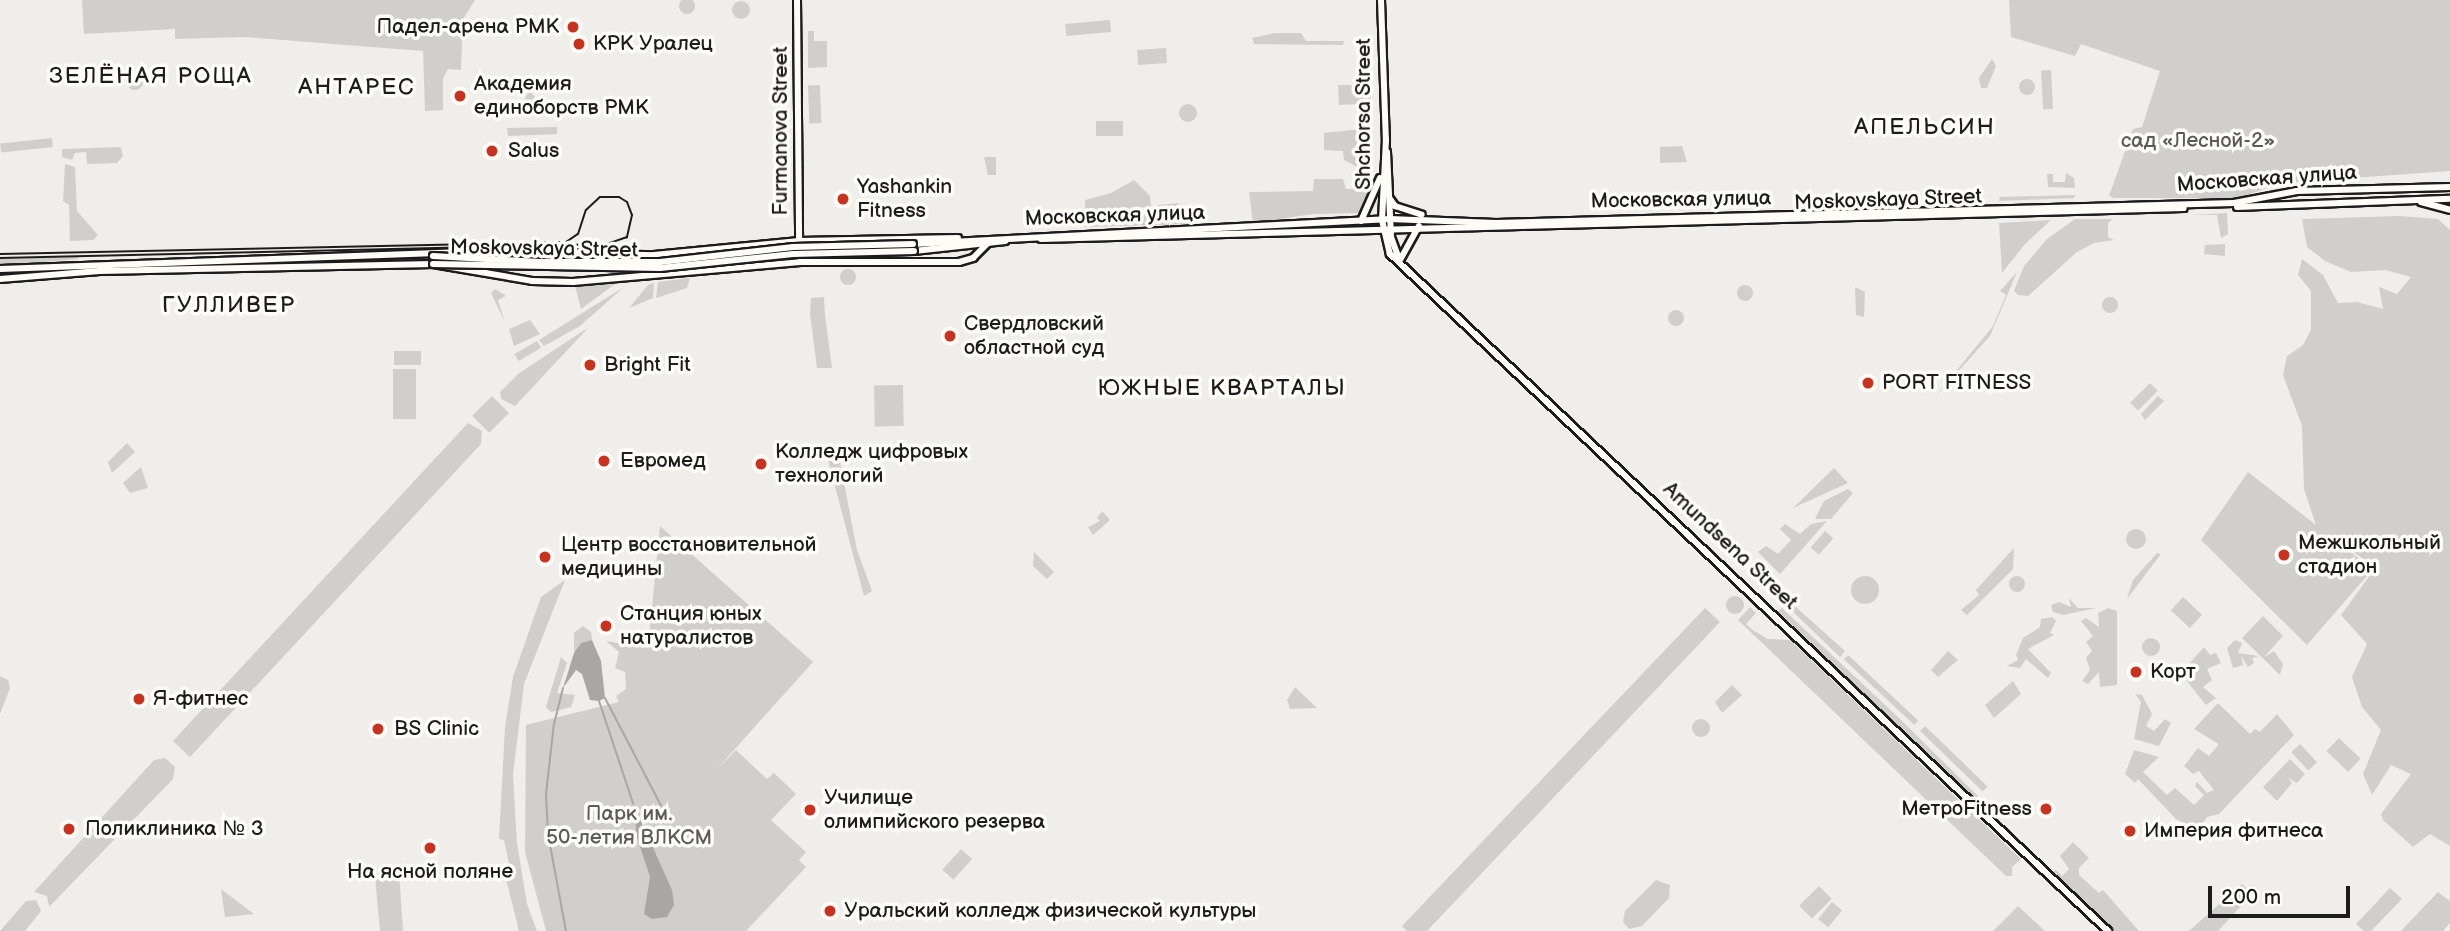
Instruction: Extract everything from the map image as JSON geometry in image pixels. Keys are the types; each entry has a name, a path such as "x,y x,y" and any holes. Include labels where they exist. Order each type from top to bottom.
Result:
{"main road":[{"name":"Furmanova Street","path":"797,0 800,262"},
{"name":"Shchorsa Street","path":"1381,0 1386,139 1381,173 1387,224"},
{"path":"1386,139 1389,198 1387,224 1399,260 2108,931"},
{"path":"1361,221 1381,173"},
{"name":"Московская улица","path":"987,240 1455,219 1496,223 2234,203 2297,191 2450,187"},
{"path":"1389,198 1395,206 1418,215 1455,219"},
{"path":"2412,200 2450,210"},
{"name":"Московская улица","path":"913,247 987,240 1361,221 1419,226 1809,220 2450,200"},
{"path":"1399,260 1419,226"},
{"path":"433,256 540,251 644,255 799,241 987,240"},
{"path":"433,264 547,282 800,262 959,262 973,258 987,240"},
{"name":"Moskovskaya Street","path":"82,263 433,256 540,262 660,262 793,247 913,247"},
{"name":"Moskovskaya Street","path":"83,272 433,264 660,268 793,254 913,247"},
{"path":"0,269 82,263 83,272 0,279"}],"green space":[{"path":"684,-2 690,-2 695,6 693,12 684,14 679,9 679,3"},
{"name":"ЗЕЛЁНАЯ РОЩА","path":"82,0 475,0 463,19 461,70 448,69 443,78 443,110 425,111 423,51 245,37 175,39 175,29 84,34"},
{"name":"сад «Лесной-2»","path":"2009,0 2450,0 2450,171 2281,183 2238,198 2114,198 2109,196 2133,129 2142,127 2160,71 2081,44 2075,56 2011,37"},
{"path":"741,1 747,4 750,10 747,16 741,19 735,16 732,10 735,4"},
{"path":"1110,20 1111,32 1066,36 1065,24"},
{"path":"808,31 814,31 814,41 827,41 827,67 808,68"},
{"path":"1275,33 1301,33 1306,41 1344,41 1343,45 1254,44 1252,38"},
{"path":"1166,48 1167,63 1138,65 1137,50"},
{"path":"1992,59 1996,66 1987,88 1981,88 1979,78"},
{"path":"2051,70 2053,109 2043,109 2041,71"},
{"path":"135,74 141,76 141,88 135,90 129,88 127,82 129,76"},
{"path":"2027,79 2035,87 2027,95 2019,87"},
{"path":"808,85 820,85 821,123 809,123"},
{"path":"1338,85 1371,85 1367,196 1360,213 1313,214 1253,223 1249,192 1313,191 1314,179 1343,179 1346,189 1356,189 1360,182 1356,176 1363,170 1344,160 1343,151 1324,150 1324,133 1361,129 1360,100 1359,104 1339,105"},
{"path":"529,90 535,97 534,110 501,110 501,106 523,103"},
{"path":"1188,104 1194,107 1197,113 1194,119 1188,122 1182,119 1179,113 1182,107"},
{"path":"1096,121 1123,121 1123,136 1096,136"},
{"path":"557,127 557,134 508,136 507,128"},
{"path":"52,138 53,147 1,152 0,143"},
{"path":"1682,146 1687,162 1660,163 1660,147"},
{"path":"121,147 123,156 117,163 87,164 86,152 75,153 72,160 62,157 62,149"},
{"path":"984,157 996,157 996,175 988,175"},
{"path":"65,164 75,167 77,211 98,235 93,240 70,241 69,205 63,201"},
{"path":"2066,173 2074,178 2075,188 2048,187 2047,174 2053,174 2053,182 2065,182"},
{"path":"1134,180 1150,196 1151,207 1137,208 1137,216 1158,214 1158,205 1179,203 1189,211 1189,224 1085,227 1085,200 1111,193"},
{"path":"2075,195 2074,198 1999,201 2000,197"},
{"path":"2227,213 2228,234 2221,238 2217,215 2192,215"},
{"path":"2399,216 2438,219 2450,230 2450,846 2430,834 2413,847 2383,820 2381,814 2411,774 2391,765 2372,795 2363,774 2381,730 2362,707 2352,677 2367,644 2341,615 2376,567 2345,547 2372,570 2307,645 2201,540 2248,472 2316,525 2304,489 2302,426 2283,375 2287,356 2303,345 2311,330 2311,291 2298,275 2302,259 2323,275 2338,303 2357,302 2383,309 2379,287 2397,294 2411,277 2385,270 2351,272 2325,261 2307,247 2302,219"},
{"path":"2075,219 2113,219 2108,223 2108,237 2114,240 2094,243 2077,252 2028,296 2018,295 2014,291 2024,266 2047,239"},
{"path":"2051,220 2025,244 2002,273 1999,223"},
{"path":"2225,244 2225,256 2204,254 2205,245"},
{"path":"0,259 78,259 0,266"},
{"path":"848,269 854,271 854,283 848,285 842,283 840,277 842,271"},
{"path":"2017,272 1990,336 1934,398 1993,326 2006,295 2000,291"},
{"path":"690,278 687,288 656,298 658,282"},
{"path":"654,283 653,298 629,308 648,285"},
{"path":"615,284 581,309 575,286"},
{"path":"1742,285 1748,285 1753,293 1751,299 1742,301 1737,296 1737,290"},
{"path":"624,287 580,326 544,346 539,340"},
{"path":"1855,287 1865,292 1864,317 1856,315"},
{"path":"495,289 506,296 498,300 505,322 491,293"},
{"path":"824,297 832,368 817,368 810,314 811,298"},
{"path":"2107,297 2113,297 2118,305 2116,311 2107,313 2102,308 2102,302"},
{"path":"1676,310 1682,312 1682,324 1676,326 1670,324 1668,318 1670,312"},
{"path":"530,320 540,334 514,346 509,329"},
{"path":"589,327 515,406 501,399 500,392 518,374"},
{"path":"537,341 541,348 518,361 514,354"},
{"path":"394,351 421,351 421,365 394,365"},
{"path":"393,369 416,369 416,419 393,419"},
{"path":"2150,383 2158,391 2138,411 2130,403"},
{"path":"903,385 904,426 875,426 874,386"},
{"path":"492,396 509,413 489,433 472,416"},
{"path":"2158,396 2164,401 2145,420 2141,414"},
{"path":"468,423 482,431 481,444 190,757 173,741"},
{"path":"127,443 135,452 112,473 108,462"},
{"path":"839,457 857,550 872,591 864,596 828,460"},
{"path":"141,467 148,488 130,493 123,483"},
{"path":"1834,468 1848,483 1793,508"},
{"path":"1848,489 1853,493 1831,519 1815,519 1824,501"},
{"path":"1102,511 1110,520 1093,535 1088,527 1100,521 1097,518"},
{"path":"1827,521 1780,574 1758,552 1766,546 1778,554 1791,540 1780,529 1785,524 1800,534 1811,524"},
{"name":"Парк им. 50-летия ВЛКСМ","path":"660,526 813,662 717,769 736,750 767,779 774,773 796,794 771,820 806,852 799,860 806,867 746,931 546,931 525,852 526,725 619,702 616,696 626,689 625,672 615,668 619,652 606,641 648,648"},
{"path":"2136,529 2143,532 2146,539 2143,546 2136,549 2129,546 2126,539 2129,532"},
{"path":"1825,531 1833,538 1819,555 1811,548"},
{"path":"2014,548 2013,569 1967,615 1961,610 1979,595 1976,590"},
{"path":"1034,552 1054,572 1047,579 1033,566"},
{"path":"2157,553 2161,554 2127,599 2133,580"},
{"path":"1865,576 1875,580 1879,590 1875,600 1865,604 1855,600 1851,590 1855,580"},
{"path":"2017,576 2025,584 2017,592 2009,584"},
{"path":"565,580 524,684 513,775 517,843 527,904 537,931 519,931 503,867 509,864 504,840 499,839 505,727 513,677 541,597"},
{"path":"1731,596 1739,596 1744,605 1742,612 1731,614 1726,609 1726,601"},
{"path":"2183,597 2202,615 2190,628 2171,610"},
{"path":"2069,598 2078,608 2096,608 2063,615 2053,612 2051,605 2059,602 2071,607"},
{"path":"1788,600 1845,651 1840,657 1784,603"},
{"path":"1750,607 1756,613 1746,624 1768,639 1790,640 2021,859 2012,867 2012,876 2006,876 1738,620"},
{"path":"1705,608 1720,622 1427,931 1407,931 1402,926"},
{"path":"1782,608 1979,797 1974,801 1778,611"},
{"path":"2108,608 2117,611 2117,685 2100,687 2099,672 2088,684 2082,681 2090,670 2086,658 2092,651 2086,642 2093,636 2081,621 2086,618 2099,627 2098,613"},
{"path":"2263,616 2283,636 2264,657 2274,651 2283,664 2280,675 2242,638"},
{"path":"2052,617 2056,621 2050,633 2054,635 2028,649 2051,673 2048,678 2026,659 2020,668 2007,666 2018,660 2016,655 2023,638 2040,627 2041,619"},
{"path":"583,626 591,632 592,640 581,643 574,653 574,633"},
{"path":"2151,638 2157,641 2160,647 2157,653 2151,656 2145,653 2142,647 2145,641"},
{"path":"2235,640 2242,643 2238,653 2259,656 2252,658 2254,663 2248,667 2241,656 2243,665 2233,668 2227,648"},
{"path":"2204,647 2210,655 2216,653 2221,663 2207,669 2212,680 2203,687 2216,698 2206,705 2186,680 2187,666"},
{"path":"1948,651 1958,660 1938,677 1931,670"},
{"path":"1848,655 1918,720 1914,725 1844,659"},
{"path":"561,657 567,663 557,693 575,695 571,707 551,712 546,707"},
{"path":"0,676 8,680 10,688 0,714"},
{"path":"2013,681 2021,694 1994,718 1985,705"},
{"path":"1732,685 1742,695 1722,713 1715,702"},
{"path":"1295,687 1317,708 1290,709 1287,700"},
{"path":"2135,694 2142,695 2152,714 2146,726 2154,731 2165,719 2171,723 2159,746 2134,739 2141,702"},
{"path":"2218,703 2250,734 2255,729 2260,732 2277,714 2294,735 2219,814 2207,817 2198,830 2176,819 2138,779 2135,783 2125,774 2134,750 2159,757 2143,772 2167,795 2175,788 2194,805 2204,795 2195,786 2197,782 2207,793 2214,790 2199,771 2193,774 2184,766 2198,748 2209,756 2219,744 2194,729"},
{"path":"1701,719 1707,722 1710,728 1707,734 1701,737 1695,734 1692,728 1695,722"},
{"path":"1925,726 1988,786 1983,791 1920,731"},
{"path":"2339,738 2361,759 2348,772 2326,751"},
{"path":"2300,744 2317,762 2308,770 2291,752"},
{"path":"165,758 175,767 173,779 49,907 47,896 34,892 154,760"},
{"path":"2290,759 2305,774 2297,783 2288,778 2292,783 2277,801 2263,787"},
{"path":"2073,842 2089,858 2079,868 2079,875 2099,893 2103,890 2139,931 2114,931 2052,872 2056,870 2062,876 2069,869 2060,856"},
{"path":"961,849 972,859 953,880 942,870"},
{"path":"386,866 399,872 403,931 380,931 375,877"},
{"path":"1656,880 1670,885 1669,898 1642,926 1629,929 1623,922 1625,911"},
{"path":"2242,884 2252,894 2218,931 2189,931"},
{"path":"1819,886 1832,899 1812,919 1799,906"},
{"path":"2390,888 2402,899 2371,931 2364,931 2356,924"},
{"path":"221,889 254,914 225,917"},
{"path":"2438,892 2450,901 2450,923 2443,931 2401,931"},
{"path":"36,900 41,911 25,931 0,931 26,901"},
{"path":"1832,902 1842,910 1828,927 1818,919"},
{"path":"2018,906 2045,931 1993,931"}],"shaded area":[{"path":"592,640 601,661 605,698 599,701 590,700 582,674 576,670 563,688 574,653 581,643"},
{"path":"633,803 672,890 674,905 667,917 652,919 644,914 650,877 637,837"}],"waterway":[{"path":"563,688 554,723 546,794 548,834 566,931"},
{"path":"605,698 666,815"},
{"path":"599,701 633,803"}],"tram line":[{"path":"0,254 566,242 578,234 586,210 600,197 619,197 627,202 632,215 627,237 607,244 0,258"}],"place":[{"name":"Падел-арена РМК","path":"573,27"},
{"name":"КРК Уралец","path":"579,44"},
{"name":"Академия единоборств РМК","path":"460,96"},
{"name":"Salus","path":"492,151"},
{"name":"Yashankin Fitness","path":"843,199"},
{"name":"Свердловский областной суд","path":"950,336"},
{"name":"Bright Fit","path":"590,365"},
{"name":"PORT FITNESS","path":"1868,383"},
{"name":"Евромед","path":"604,461"},
{"name":"Колледж цифровых технологий","path":"761,464"},
{"name":"Межшкольный стадион","path":"2284,555"},
{"name":"Центр восстановительной медицины","path":"545,557"},
{"name":"Станция юных натуралистов","path":"606,626"},
{"name":"Корт","path":"2136,672"},
{"name":"Я-фитнес","path":"139,699"},
{"name":"BS Clinic","path":"378,729"},
{"name":"МетроFitness","path":"2046,809"},
{"name":"Училище олимпийского резерва","path":"810,810"},
{"name":"Поликлиника № 3","path":"69,829"},
{"name":"Империя фитнеса","path":"2130,831"},
{"name":"На ясной поляне","path":"430,848"},
{"name":"Уральский колледж физической культуры","path":"830,911"}],"district":[{"name":"ЗЕЛЁНАЯ РОЩА","path":"151,76"},
{"name":"АНТАРЕС","path":"357,87"},
{"name":"АПЕЛЬСИН","path":"1925,127"},
{"name":"ГУЛЛИВЕР","path":"229,305"},
{"name":"ЮЖНЫЕ КВАРТАЛЫ","path":"1222,388"}]}
